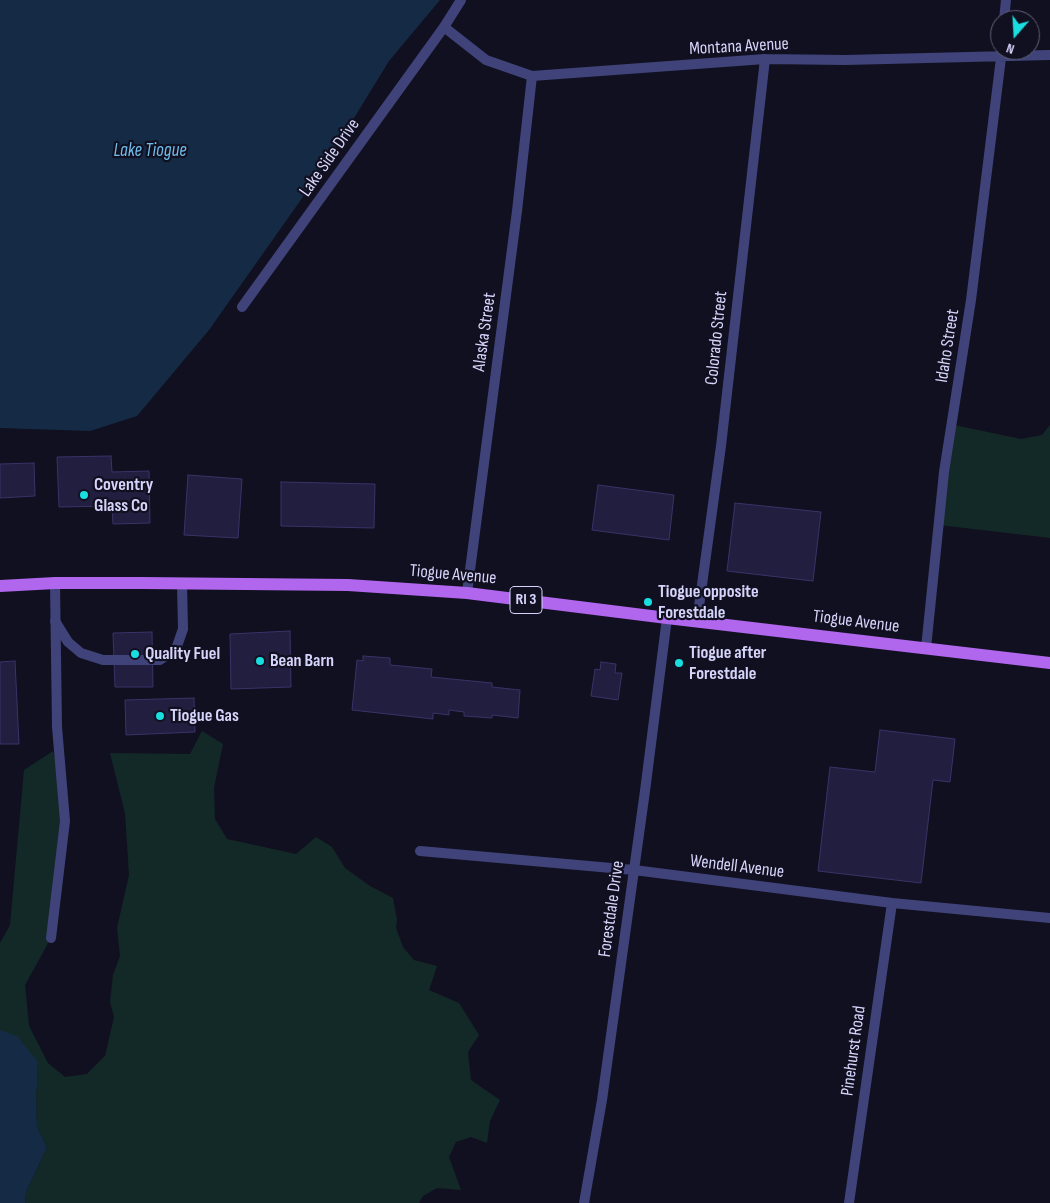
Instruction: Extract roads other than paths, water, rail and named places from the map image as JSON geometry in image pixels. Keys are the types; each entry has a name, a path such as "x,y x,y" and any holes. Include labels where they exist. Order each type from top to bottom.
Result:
{"main road":[{"name":"Tiogue Avenue","path":"0,586 55,583 348,585 467,592 667,618 1050,663"}],"street":[{"name":"Lake Side Drive","path":"242,307 444,28 461,0"},
{"name":"Montana Avenue","path":"444,28 486,60 532,76 765,59 845,60 990,54"},
{"name":"Colorado Street","path":"697,621 722,446 765,59"},
{"name":"Idaho Street","path":"926,648 944,472 971,300 1000,60"},
{"name":"Alaska Street","path":"467,592 517,211 532,76"},
{"path":"51,938 65,821 57,727 55,583"},
{"path":"55,621 68,642 81,653 103,660 160,660 176,649 183,629 182,583"},
{"name":"Forestdale Drive","path":"584,1203 602,1100 650,760 667,618"},
{"name":"Wendell Avenue","path":"420,851 634,870 892,903 1050,918"},
{"name":"Pinehurst Road","path":"849,1203 892,903"}],"water":[{"name":"Lake Tiogue","path":"0,0 440,0 389,61 324,167 209,330 137,416 90,431 0,428"},
{"path":"0,1030 17,1036 38,1062 36,1092 37,1127 47,1147 26,1192 25,1203 0,1203"}],"place":[{"name":"Coventry Glass Co","path":"84,495"},
{"name":"Tiogue opposite Forestdale","path":"648,602"},
{"name":"Quality Fuel","path":"135,654"},
{"name":"Bean Barn","path":"260,661"},
{"name":"Tiogue after Forestdale","path":"679,663"},
{"name":"Tiogue Gas","path":"160,716"}]}
